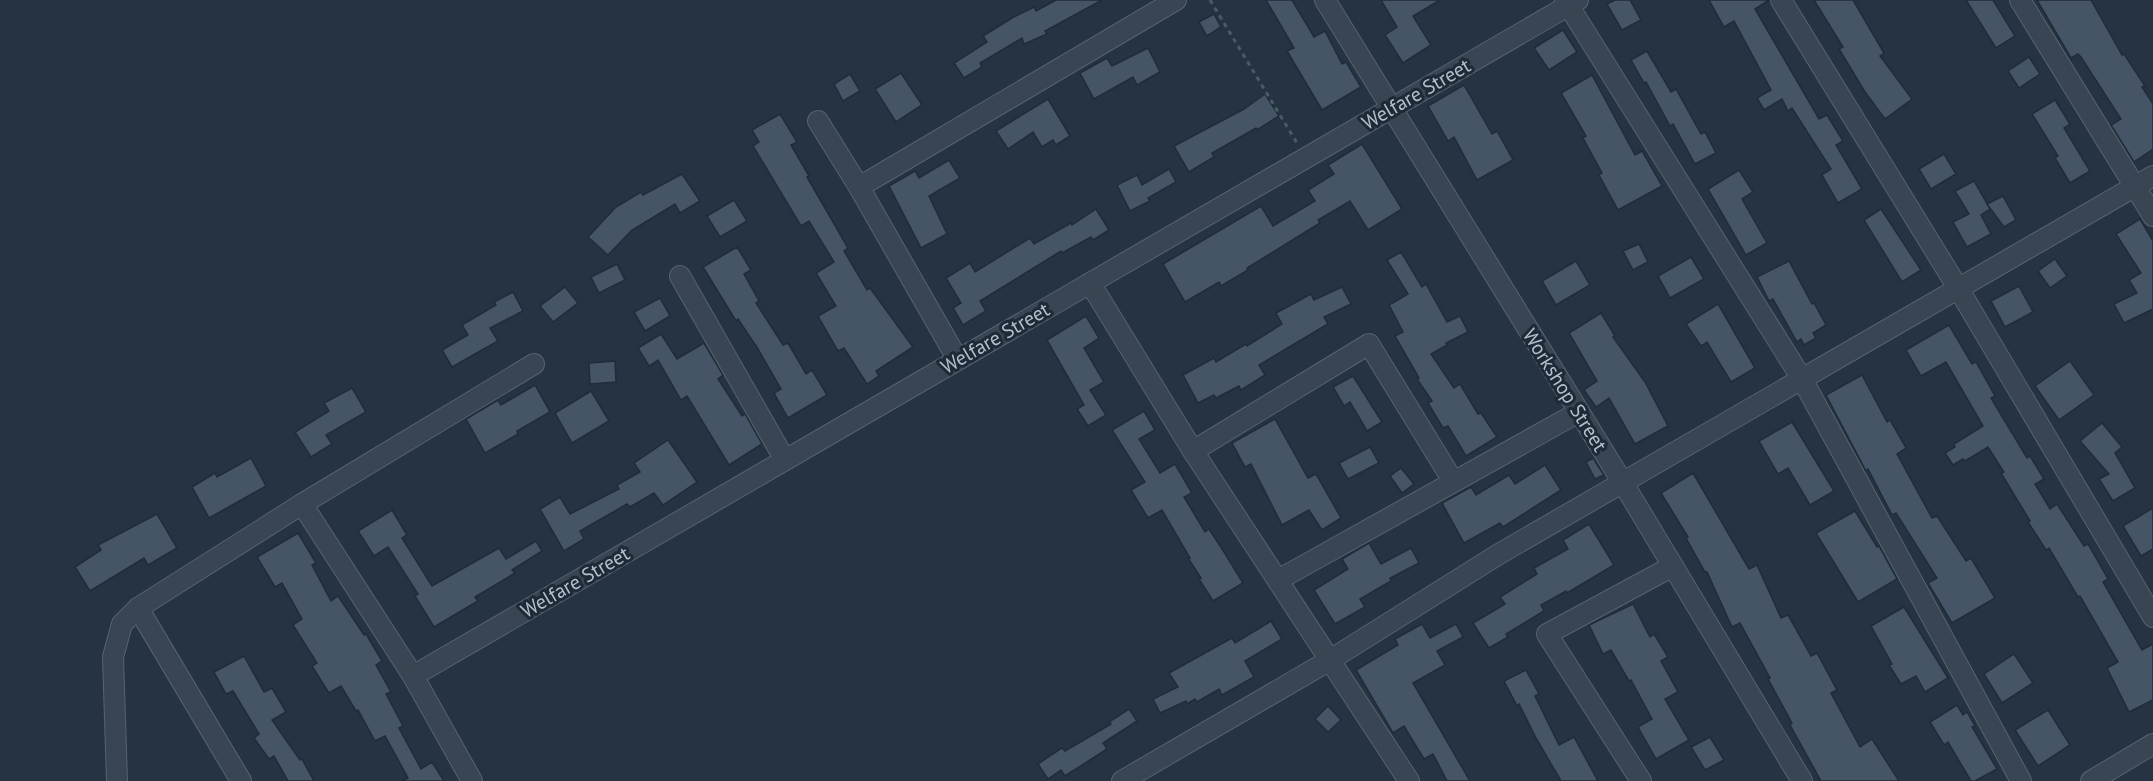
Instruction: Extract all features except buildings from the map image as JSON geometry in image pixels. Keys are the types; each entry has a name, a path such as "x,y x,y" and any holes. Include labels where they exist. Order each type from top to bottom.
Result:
{"street":[{"path":"859,187 1176,0"},
{"name":"Workshop Street","path":"1325,0 1623,483 1802,781"},
{"path":"1781,0 1959,288 2153,616"},
{"path":"2020,0 2153,216"},
{"path":"1570,2 1802,379 2021,781"},
{"name":"Welfare Street","path":"413,676 1391,109 1570,2"},
{"path":"818,121 859,187 958,360"},
{"path":"1122,781 1330,660 1499,554 2153,176"},
{"path":"680,276 785,460"},
{"path":"1090,283 1193,451 1409,781"},
{"path":"1193,451 1369,344 1453,481"},
{"path":"117,781 113,657 122,624 138,608 302,504 534,364"},
{"path":"1278,580 1579,412"},
{"path":"302,504 413,676 472,781"},
{"path":"1641,781 1547,634 1673,566"},
{"path":"138,608 241,781"},
{"path":"2091,781 2153,744"}],"path":[{"path":"1210,0 1306,158"}]}
